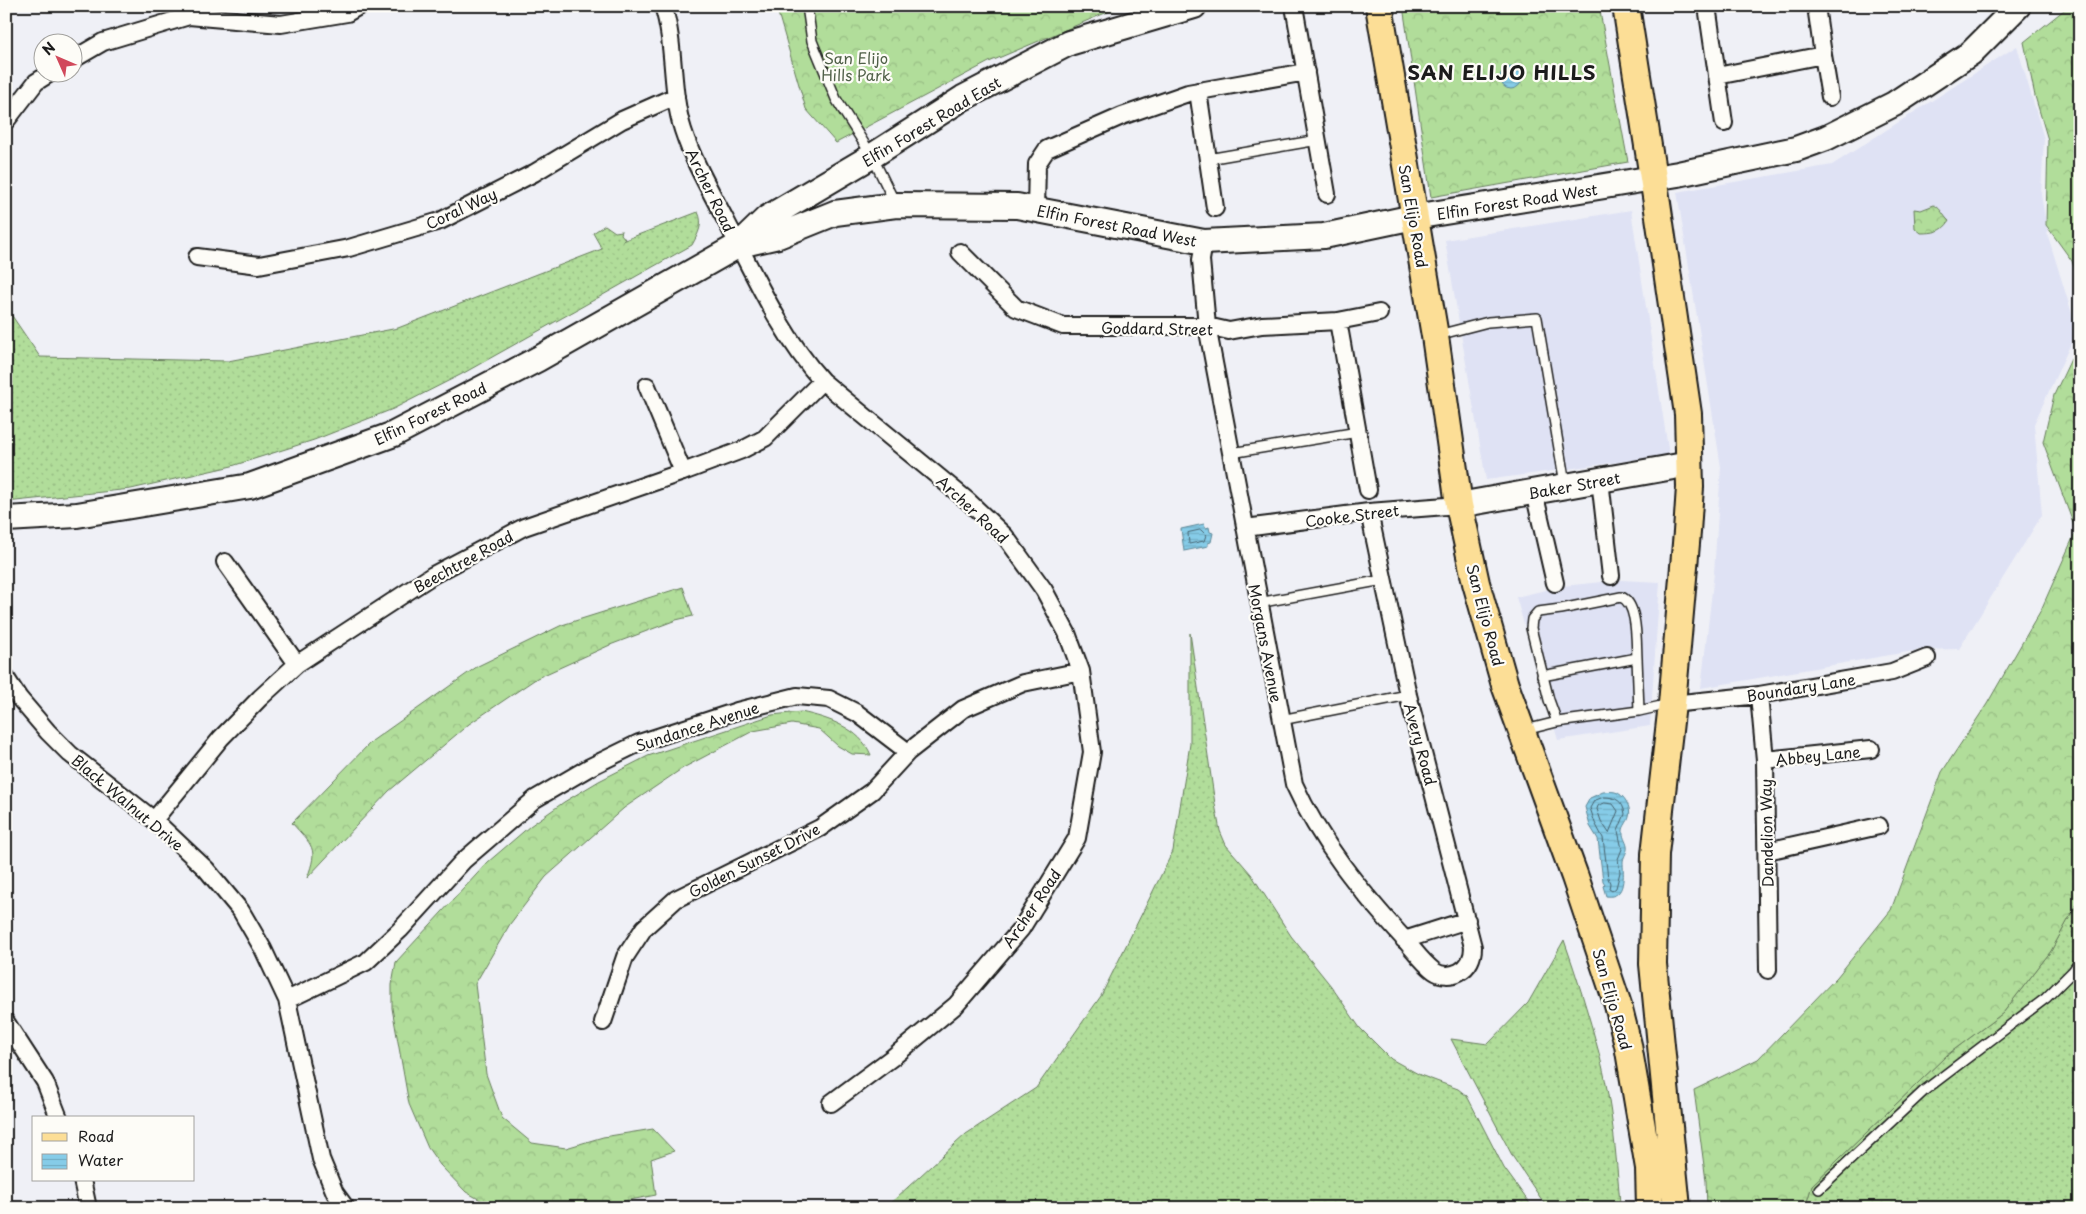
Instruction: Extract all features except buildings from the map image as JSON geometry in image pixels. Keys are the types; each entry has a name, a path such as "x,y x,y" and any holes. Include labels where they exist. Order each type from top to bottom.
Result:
{"main road":[{"name":"San Elijo Road","path":"1379,6 1435,336 1459,506 1476,583 1505,685 1575,877 1618,1005 1628,1045 1649,1168 1650,1208"},
{"path":"1626,6 1688,414 1690,464 1687,532 1672,704 1655,854 1653,964 1676,1208"}],"street":[{"path":"82,54 102,42 189,16 281,24 347,12 359,6"},
{"name":"Archer Road","path":"663,6 669,24 676,96 682,129 696,165 783,328 802,359 822,381 968,501 1005,536 1044,590 1066,633 1081,671 1092,752 1077,838 1021,929 956,1005 893,1057 831,1103"},
{"name":"Elfin Forest Road East","path":"739,246 767,218 872,156 963,98 1069,42 1194,6"},
{"path":"1294,6 1327,194"},
{"path":"1816,6 1830,97"},
{"name":"Elfin Forest Road West","path":"739,246 778,236 835,213 896,205 1017,206 1204,242 1324,236 1414,217 1653,178 1796,148 1826,138 1894,104 1970,53 2018,6"},
{"path":"1710,7 1724,123"},
{"path":"1717,76 1823,55"},
{"path":"1036,210 1037,164 1047,149 1122,116 1198,91 1306,72"},
{"path":"6,121 36,82"},
{"path":"1198,91 1215,208"},
{"name":"Coral Way","path":"197,257 259,265 350,248 440,221 534,173 622,120 676,96"},
{"name":"Morgans Avenue","path":"1204,242 1201,260 1207,326 1258,603 1294,784 1318,830 1350,875 1404,940 1434,971 1450,975 1461,971"},
{"name":"Elfin Forest Road","path":"6,519 77,515 250,486 394,434 538,359 739,246"},
{"name":"Goddard Street","path":"960,252 1016,308 1063,326 1207,326 1229,331 1262,325 1338,320 1379,313"},
{"path":"1338,320 1368,490"},
{"name":"Beechtree Road","path":"154,820 221,738 297,664 433,575 524,527 683,472 742,450 765,438 822,381"},
{"path":"647,386 683,472"},
{"name":"Baker Street","path":"1459,506 1690,464"},
{"path":"1600,480 1611,576"},
{"path":"1534,492 1555,583"},
{"name":"Cooke Street","path":"1245,528 1369,512 1459,506"},
{"name":"Avery Road","path":"1369,512 1408,696 1467,920 1473,952 1469,963 1461,971"},
{"path":"225,562 297,664"},
{"name":"Boundary Lane","path":"1672,704 1759,696 1892,672 1927,658"},
{"name":"Golden Sunset Drive","path":"603,1022 625,957 644,928 676,899 820,828 872,791 908,752 963,709 1023,683 1081,671"},
{"name":"Black Walnut Drive","path":"6,678 19,698 70,754 154,820 206,869 241,912 263,949 287,1000 321,1159 336,1194 346,1208"},
{"name":"Sundance Avenue","path":"287,1000 366,962 400,930 463,861 535,799 590,767 639,743 737,711 797,696 829,699 850,709 908,752"},
{"name":"Dandelion Way","path":"1759,696 1765,760 1768,970"},
{"name":"Abbey Lane","path":"1765,760 1871,750"},
{"path":"1766,851 1879,826"},
{"path":"1404,940 1467,920"},
{"path":"6,1022 45,1082 58,1116"},
{"path":"82,1182 88,1208"}],"lane":[{"path":"807,6 812,41 836,99 872,156 896,205"},
{"path":"1208,159 1318,140"},
{"path":"1435,336 1482,324 1537,318 1566,487"},
{"path":"1231,452 1358,432"},
{"path":"1258,603 1383,580"},
{"path":"1557,722 1542,676 1531,628 1532,619 1538,612 1621,597 1628,600 1633,608 1639,710"},
{"path":"1542,676 1637,658"},
{"path":"1281,720 1408,696"},
{"path":"1522,731 1557,722 1672,704"},
{"path":"1819,1189 1925,1090 2046,998 2073,971 2080,961"}],"shaded area":[{"path":"2017,46 2044,139 2041,195 2048,236 2077,330 2034,424 2042,515 1959,649 1919,650 1701,688 1714,573 1721,467 1677,192 1832,165"},
{"path":"1631,210 1669,455 1486,480 1445,240"},
{"path":"1621,580 1660,582 1650,726 1558,740 1516,597 1563,586"}],"green space":[{"name":"San Elijo Hills Park","path":"776,6 1122,6 989,62 836,143 806,109"},
{"path":"1403,6 1599,6 1628,162 1431,197"},
{"path":"2069,6 2080,6 2080,283 2072,261 2046,225 2048,140 2035,96 2024,42"},
{"path":"1934,205 1939,208 1949,221 1944,228 1937,231 1921,233 1915,228 1914,209 1921,210"},
{"path":"698,212 700,225 692,245 462,374 393,409 314,440 232,466 131,489 6,502 6,307 40,357 228,361 398,328 602,249 593,233 605,225 615,232 622,231 621,234 625,239 622,241"},
{"path":"2080,340 2080,898 2051,951 2003,1013 1947,1055 1812,1185 1805,1208 1707,1208 1706,1181 1694,1090 1758,1059 1837,977 1891,910 1942,772 1987,704 2041,610 2076,531 2043,442 2054,395"},
{"path":"683,587 693,616 676,620 610,645 537,678 469,724 389,791 307,878 313,860 312,848 292,823 372,741 478,666 562,625"},
{"path":"1190,633 1215,804 1220,831 1226,845 1251,874 1291,936 1331,986 1360,1028 1391,1059 1420,1075 1458,1089 1467,1096 1504,1168 1533,1208 885,1208 966,1134 1036,1088 1101,996 1173,851 1190,744"},
{"path":"801,712 822,717 851,731 866,746 871,755 852,754 838,746 819,729 792,724 753,731 683,768 624,808 546,877 510,924 475,984 486,1074 502,1118 532,1143 566,1148 603,1137 653,1129 674,1151 651,1159 656,1195 625,1201 611,1208 495,1208 466,1192 440,1165 428,1148 409,1104 392,1008 392,985 396,962 488,862 530,826 564,802 599,781 648,756 772,715"},
{"path":"2080,898 2080,1208 1805,1208 1812,1185 1947,1055 2003,1013 2051,951"},
{"path":"1564,940 1587,1010 1603,1071 1613,1128 1620,1204 1546,1206 1513,1157 1451,1039 1488,1044 1528,1003"}],"water":[{"path":"1507,67 1515,67 1522,74 1522,82 1515,89 1507,89 1500,82 1500,74"},
{"path":"1204,524 1213,533 1211,542 1208,543 1208,546 1184,551 1181,529"},
{"path":"1603,792 1615,792 1621,795 1630,813 1623,831 1627,848 1623,861 1621,890 1613,896 1606,896 1603,886 1605,884 1603,881 1598,839 1590,826 1585,807 1590,798"}],"district":[{"name":"SAN ELIJO HILLS","path":"1502,72"}]}
